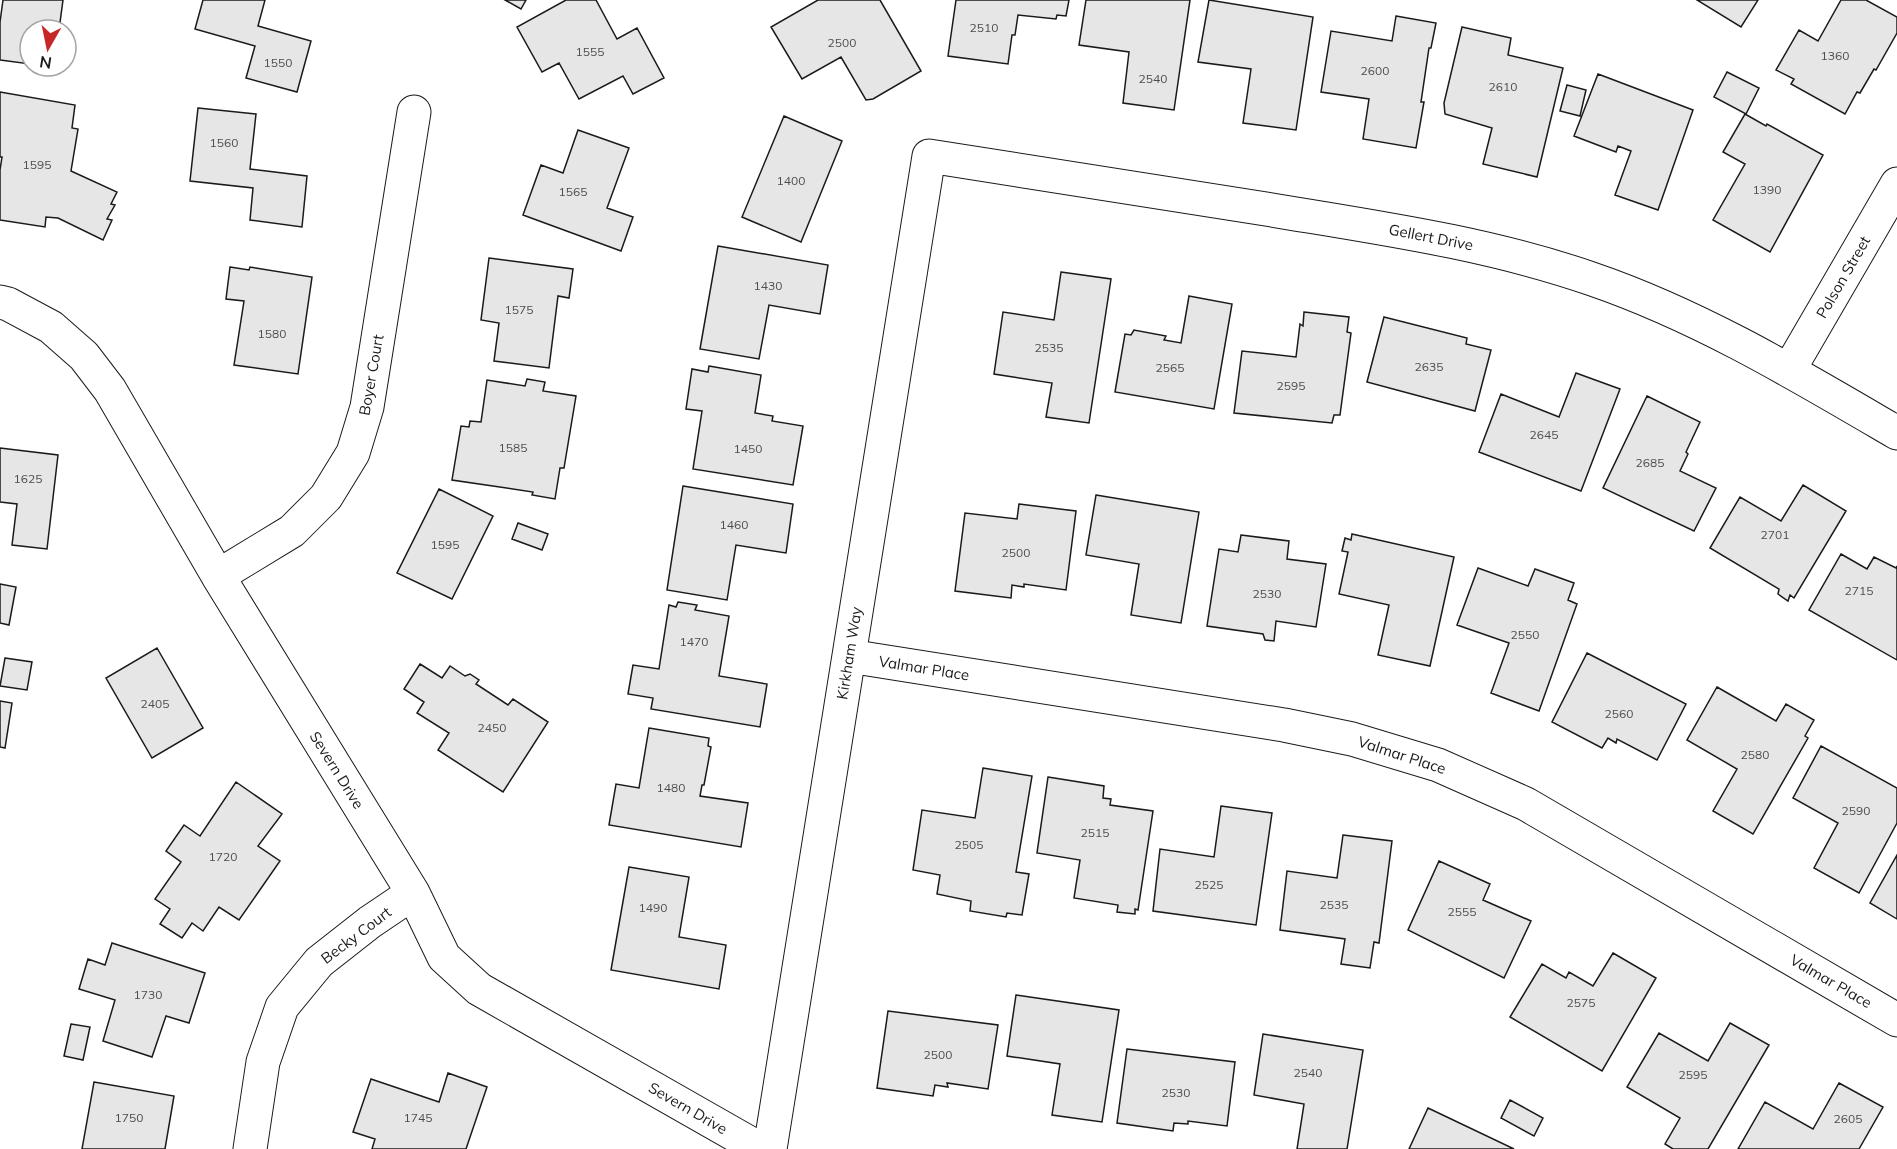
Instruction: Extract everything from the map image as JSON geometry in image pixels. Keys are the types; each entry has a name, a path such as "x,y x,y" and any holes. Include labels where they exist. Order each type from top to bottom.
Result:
{"street":[{"name":"Boyer Court","path":"218,576 292,531 326,497 353,453 367,407 414,112"},
{"name":"Gellert Drive","path":"928,156 1388,229 1483,248 1592,279 1692,320 1789,370 1897,433"},
{"name":"Kirkham Way","path":"770,1149 928,156"},
{"name":"Polson Street","path":"1789,370 1897,184"},
{"name":"Severn Drive","path":"0,302 8,303 51,327 84,356 110,390 218,576 413,893 444,957 479,989 760,1149"},
{"name":"Valmar Place","path":"849,656 1284,725 1352,739 1438,765 1526,804 1897,1020"},
{"name":"Becky Court","path":"250,1149 263,1062 282,1007 319,963 370,922 413,893"}],"building":[{"path":"3,0 63,0 61,18 18,18 18,62 0,60 0,22"},
{"path":"203,0 265,0 258,26 311,41 297,92 246,78 255,46 195,29"},
{"path":"505,0 526,0 521,9"},
{"path":"566,0 596,0 617,39 637,28 664,78 633,94 623,76 579,99 559,63 542,72 517,27"},
{"path":"818,0 880,0 921,71 873,99 866,100 841,57 802,79 771,27"},
{"path":"956,0 1069,0 1066,16 1057,15 1056,19 1018,15 1015,35 1012,35 1008,64 948,56"},
{"path":"1086,0 1190,0 1174,110 1123,103 1129,52 1079,45"},
{"path":"1209,0 1313,17 1296,130 1243,123 1251,69 1198,62"},
{"path":"1697,0 1758,0 1741,27"},
{"path":"1841,0 1866,0 1897,17 1897,33 1876,70 1874,69 1860,93 1857,92 1845,114 1791,84 1794,79 1776,70 1799,30 1818,41"},
{"path":"1396,16 1436,23 1431,48 1429,48 1421,102 1424,102 1416,148 1363,139 1369,99 1321,92 1331,31 1392,41"},
{"path":"1462,27 1511,38 1508,55 1563,68 1537,177 1483,164 1492,128 1445,114 1444,103"},
{"path":"1727,72 1759,88 1746,114 1714,97"},
{"path":"1598,74 1693,110 1658,210 1615,195 1631,151 1618,146 1616,152 1574,136"},
{"path":"1567,85 1586,90 1580,116 1560,111"},
{"path":"0,92 75,105 72,128 78,129 71,171 117,192 111,204 115,205 107,219 112,220 103,240 58,218 46,217 45,227 0,220 2,157 0,157"},
{"path":"198,108 256,114 250,169 307,176 302,227 250,220 253,188 190,181"},
{"path":"1745,114 1823,155 1770,252 1713,220 1745,164 1723,152"},
{"path":"784,116 842,141 801,242 742,217"},
{"path":"578,130 629,148 607,208 633,217 621,251 523,215 541,165 563,173"},
{"path":"718,246 828,265 820,314 769,305 759,359 700,349"},
{"path":"489,258 573,269 569,298 558,296 549,368 494,361 499,323 481,320"},
{"path":"230,267 249,270 250,267 312,277 298,374 234,365 244,301 226,299"},
{"path":"1061,272 1111,279 1089,423 1046,417 1052,383 994,374 1003,312 1054,320"},
{"path":"1189,296 1232,304 1214,409 1115,392 1125,334 1131,335 1134,330 1166,336 1164,340 1181,343"},
{"path":"1304,312 1349,317 1347,332 1351,333 1340,415 1334,415 1332,423 1234,413 1242,351 1296,357 1300,324 1303,326"},
{"path":"1384,317 1467,338 1466,344 1491,350 1475,411 1367,382"},
{"path":"709,366 761,375 755,413 773,416 772,421 803,426 793,485 693,469 702,411 686,409 692,369 708,372"},
{"path":"1576,373 1620,389 1581,491 1479,452 1501,394 1559,417"},
{"path":"527,379 545,382 543,391 576,396 564,468 560,468 555,499 532,495 533,492 452,480 461,426 469,427 470,421 481,422 487,380 525,386"},
{"path":"1647,396 1700,422 1680,471 1716,488 1694,531 1603,488"},
{"path":"0,448 58,455 47,549 12,545 17,504 0,502"},
{"path":"1803,485 1846,511 1794,598 1790,595 1788,601 1778,594 1779,589 1710,548 1740,497 1781,521"},
{"path":"683,486 793,504 786,553 736,545 727,600 667,590"},
{"path":"439,489 493,516 452,599 397,573"},
{"path":"1096,495 1199,512 1181,623 1131,615 1139,564 1086,555"},
{"path":"1019,504 1076,511 1066,590 1024,584 1024,587 1012,585 1011,598 955,591 965,513 1017,519"},
{"path":"518,523 548,534 542,550 512,539"},
{"path":"1352,534 1454,557 1430,666 1378,655 1389,605 1339,594 1348,552 1342,551 1345,538 1351,540"},
{"path":"1241,535 1289,541 1287,559 1326,564 1316,627 1276,621 1274,641 1265,640 1263,634 1207,626 1219,549 1238,552"},
{"path":"1841,554 1867,569 1874,557 1896,568 1897,566 1897,660 1809,610"},
{"path":"1478,568 1528,586 1535,569 1574,583 1568,600 1577,604 1539,711 1491,693 1509,643 1457,625"},
{"path":"0,584 16,587 9,625 0,623"},
{"path":"678,602 697,605 695,610 729,616 719,676 767,684 760,727 651,709 653,698 628,694 633,665 659,669 669,605 676,607"},
{"path":"157,648 203,728 152,758 106,678"},
{"path":"1587,653 1686,704 1657,760 1617,739 1616,743 1608,738 1602,748 1552,722"},
{"path":"5,658 32,662 27,690 0,686"},
{"path":"420,664 442,678 450,666 465,676 470,674 479,680 476,684 508,705 513,699 548,722 503,792 438,750 449,733 417,713 424,702 404,689"},
{"path":"1717,687 1776,721 1786,704 1814,720 1805,736 1808,738 1753,834 1713,811 1737,769 1687,740"},
{"path":"0,701 12,703 5,748 0,747"},
{"path":"649,728 709,738 708,746 711,747 700,796 748,803 741,847 609,825 616,784 639,788"},
{"path":"1821,746 1897,788 1897,823 1859,893 1814,868 1838,823 1793,798"},
{"path":"983,768 1032,776 1016,872 1029,874 1022,915 1007,913 1006,917 970,911 971,901 937,894 940,875 913,870 922,810 975,818"},
{"path":"1048,777 1104,786 1103,798 1111,799 1110,805 1153,811 1138,910 1135,909 1135,914 1117,912 1118,905 1074,898 1080,860 1037,853"},
{"path":"236,782 282,814 258,846 280,861 239,920 219,907 203,931 192,923 182,938 160,924 170,909 155,899 181,862 166,851 184,825 200,836"},
{"path":"1221,806 1272,813 1256,925 1153,911 1160,849 1214,857"},
{"path":"1343,835 1392,841 1379,943 1374,942 1370,968 1341,964 1345,939 1280,930 1287,871 1337,878"},
{"path":"1897,855 1897,919 1870,903"},
{"path":"1439,861 1490,884 1483,900 1531,921 1504,978 1408,930"},
{"path":"629,867 689,877 679,937 726,945 719,989 611,970"},
{"path":"112,943 205,973 189,1023 166,1016 152,1057 103,1041 115,1000 79,989 88,959 105,965"},
{"path":"1613,953 1656,978 1602,1071 1510,1017 1542,964 1566,978 1569,972 1593,986"},
{"path":"1016,995 1119,1010 1102,1122 1052,1115 1060,1064 1007,1056"},
{"path":"888,1011 998,1025 988,1089 947,1083 948,1087 935,1085 933,1096 877,1088"},
{"path":"1730,1023 1769,1045 1708,1149 1673,1149 1665,1144 1680,1118 1627,1087 1659,1033 1708,1061"},
{"path":"71,1024 90,1027 83,1060 64,1056"},
{"path":"1263,1034 1363,1050 1347,1149 1297,1149 1304,1104 1254,1095"},
{"path":"1127,1049 1235,1062 1227,1126 1188,1121 1188,1124 1174,1123 1173,1131 1117,1123"},
{"path":"448,1073 487,1087 466,1149 372,1149 375,1139 353,1132 371,1079 439,1102"},
{"path":"94,1082 174,1096 165,1149 82,1149"},
{"path":"1839,1083 1883,1107 1859,1149 1738,1149 1765,1102 1813,1129"},
{"path":"1510,1100 1543,1118 1534,1136 1501,1118"},
{"path":"1428,1108 1514,1149 1409,1149"}]}
